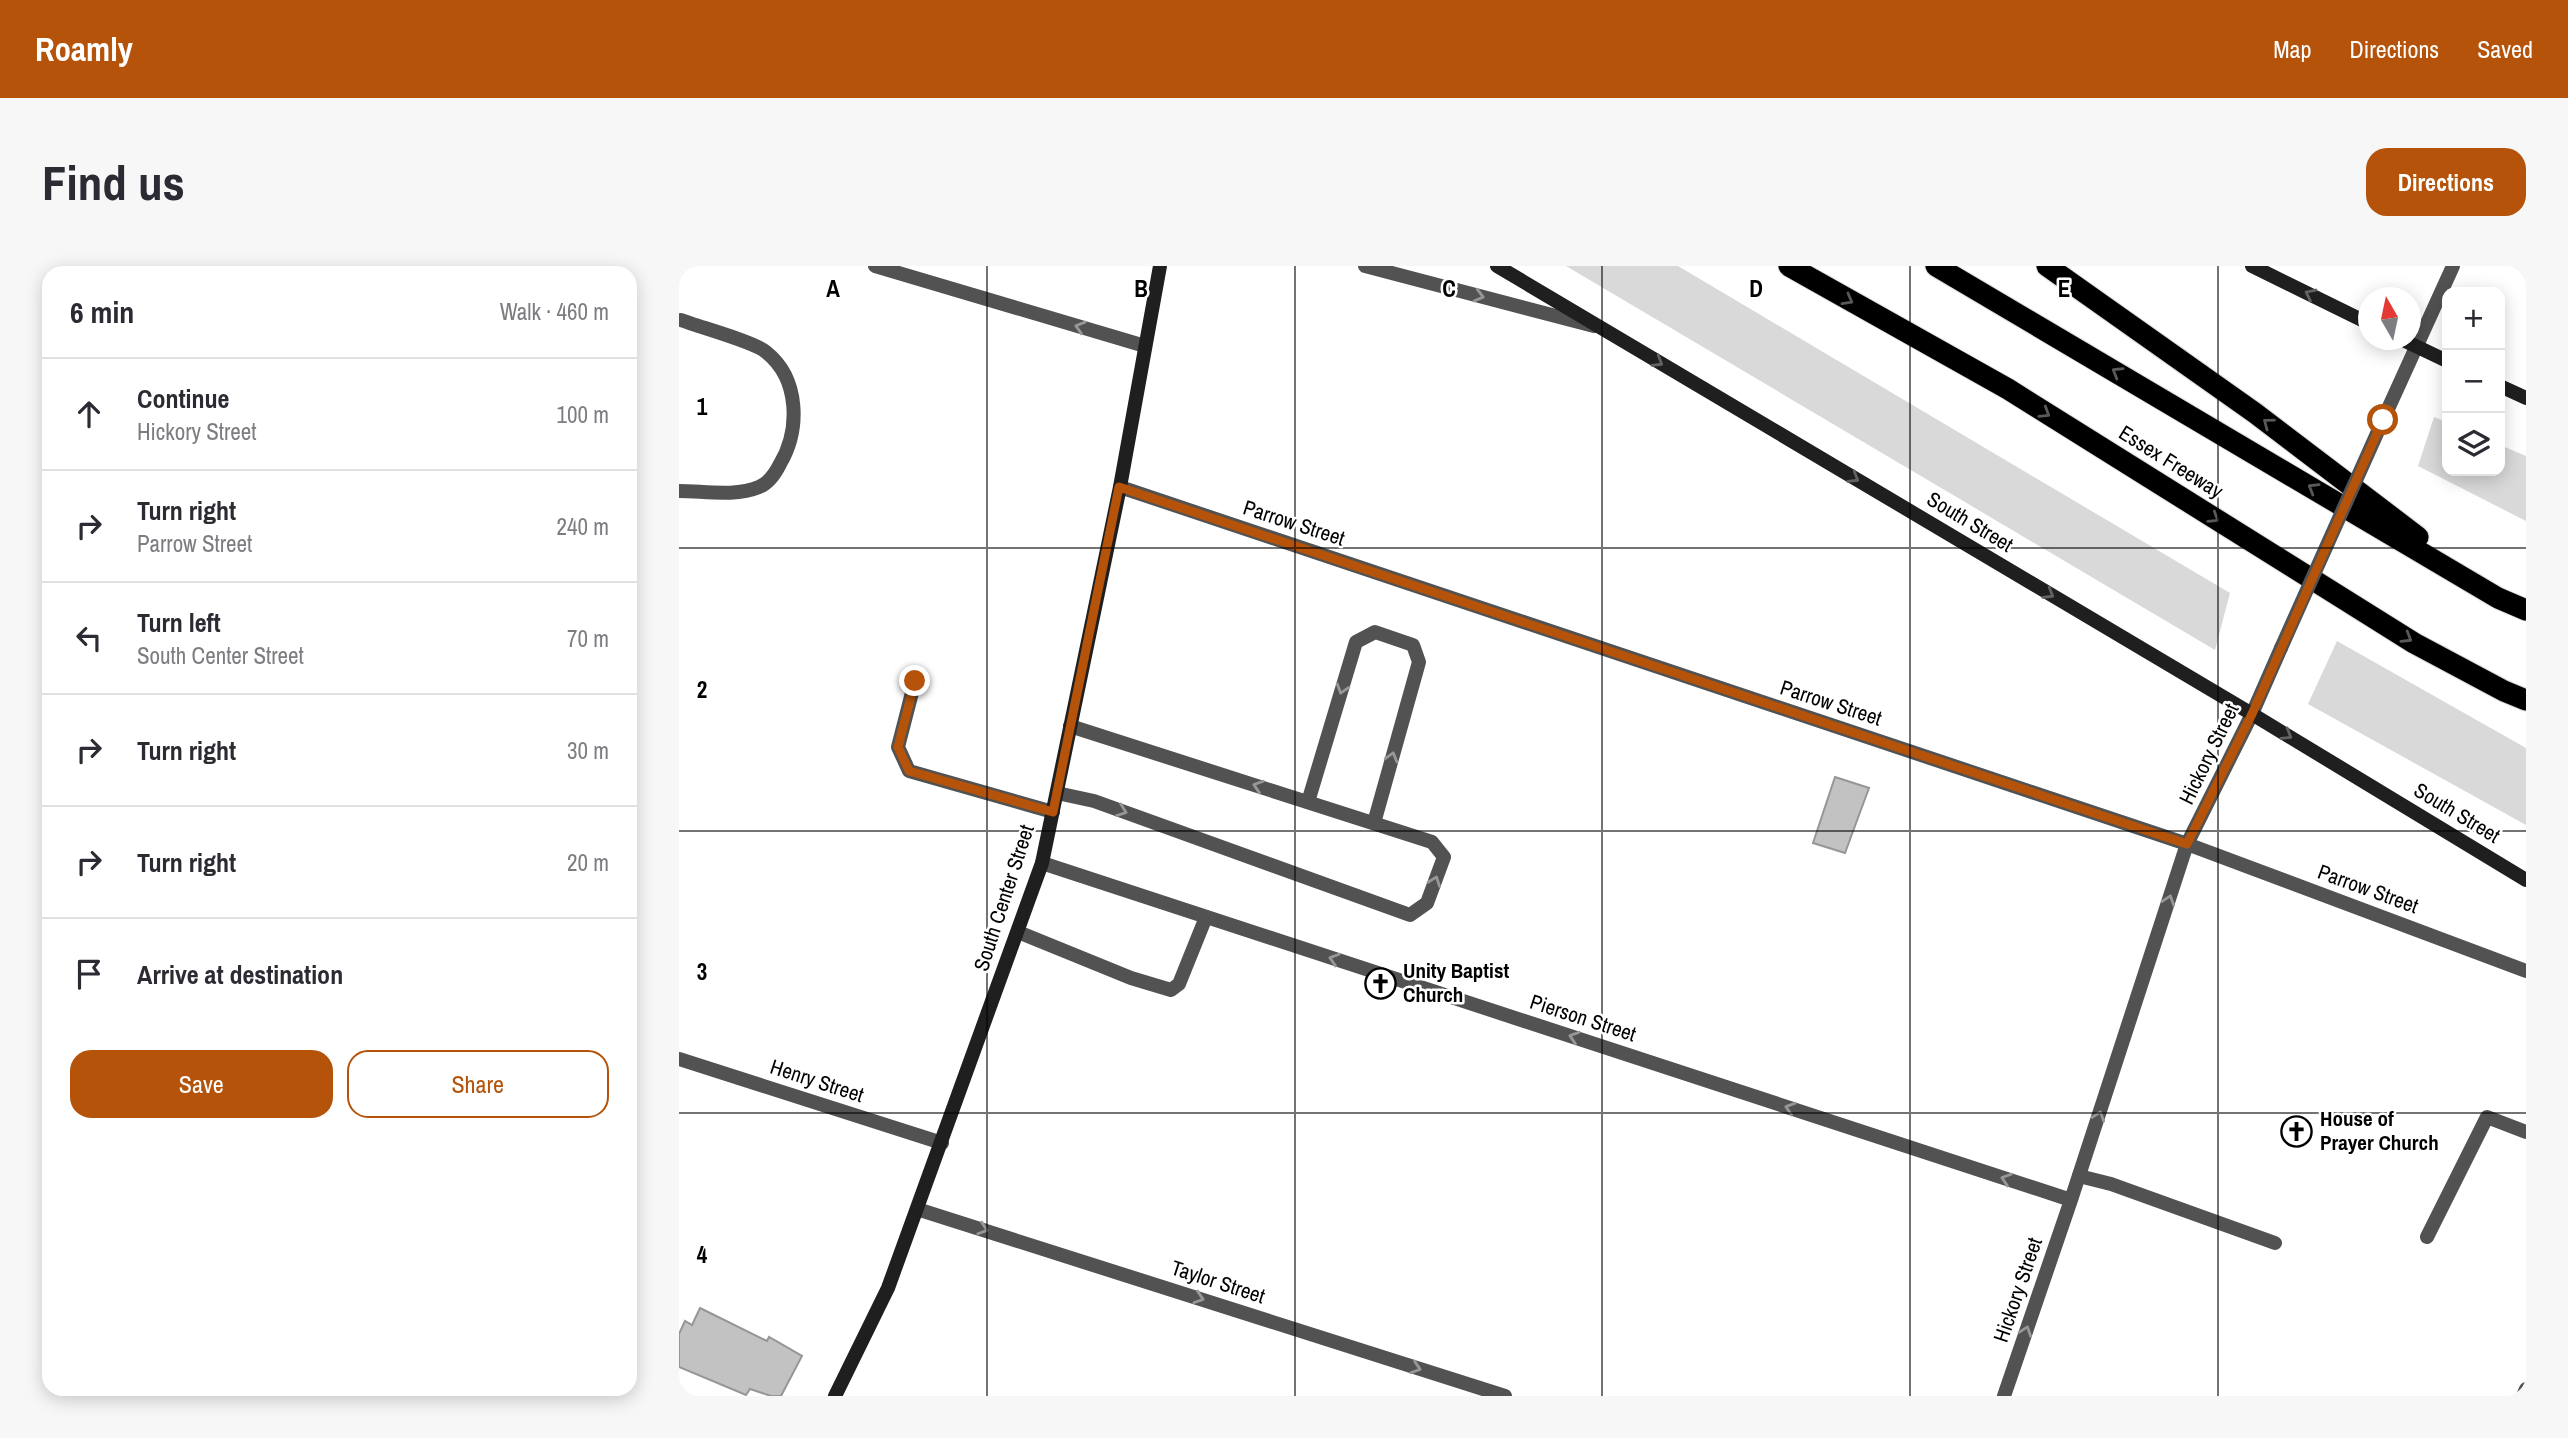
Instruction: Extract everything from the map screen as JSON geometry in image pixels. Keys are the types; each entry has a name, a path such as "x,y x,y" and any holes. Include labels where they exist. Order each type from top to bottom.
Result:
{"highway":[{"name":"Essex Freeway","path":"1789,266 2008,389 2414,643 2526,702"},
{"path":"1936,266 2498,598 2526,610"},
{"path":"2047,266 2255,413 2498,598"}],"main road":[{"name":"South Center Street","path":"835,1396 888,1288 1042,863 1119,487 1160,266"},
{"path":"1497,266 1599,327"},
{"path":"2252,266 2358,318"},
{"name":"South Street","path":"1599,327 2252,714 2526,880"},
{"path":"2421,348 2442,358"},
{"path":"2505,388 2526,398"}],"street":[{"path":"875,266 1145,346"},
{"name":"South Street","path":"1365,266 1599,327"},
{"name":"Hickory Street","path":"2421,337 2453,266"},
{"path":"679,491 736,491 762,486 773,477 788,450 795,415 792,395 780,367 765,350 681,320"},
{"name":"Hickory Street","path":"2004,1396 2187,844 2252,714 2415,350"},
{"name":"Parrow Street","path":"1119,487 2187,844 2526,971"},
{"path":"1308,802 1356,642 1375,632 1413,645 1419,662 1374,823"},
{"path":"915,681 898,747 909,771 1053,812"},
{"path":"1057,793 1094,801 1410,915 1427,903 1444,857 1432,842 1070,726"},
{"name":"Pierson Street","path":"1042,863 2071,1200"},
{"path":"1018,932 1131,978 1171,990 1179,984 1206,917"},
{"name":"Henry Street","path":"679,1059 942,1143"},
{"path":"2427,1237 2487,1116 2526,1132"},
{"path":"2079,1176 2111,1184 2276,1243"},
{"name":"Taylor Street","path":"918,1209 1505,1396"},
{"path":"2522,1396 2526,1389"}],"shaded area":[{"path":"1566,266 1678,266 2230,593 2215,650"},
{"path":"2434,417 2442,420 2442,476 2505,476 2505,447 2526,456 2526,521 2418,466"},
{"path":"2337,641 2526,748 2526,825 2308,704"}],"building":[{"path":"1835,777 1869,788 1845,853 1813,843"},
{"path":"700,1308 767,1341 769,1337 802,1356 781,1396 771,1396 750,1389 746,1395 679,1367 679,1334 685,1321 692,1325"}],"place":[{"name":"Unity Baptist Church","path":"1380,983"},
{"name":"House of Prayer Church","path":"2297,1131"}],"route":[{"path":"915,681 898,747 909,771 1053,812 1119,487 2187,844 2252,714 2383,420"}]}
